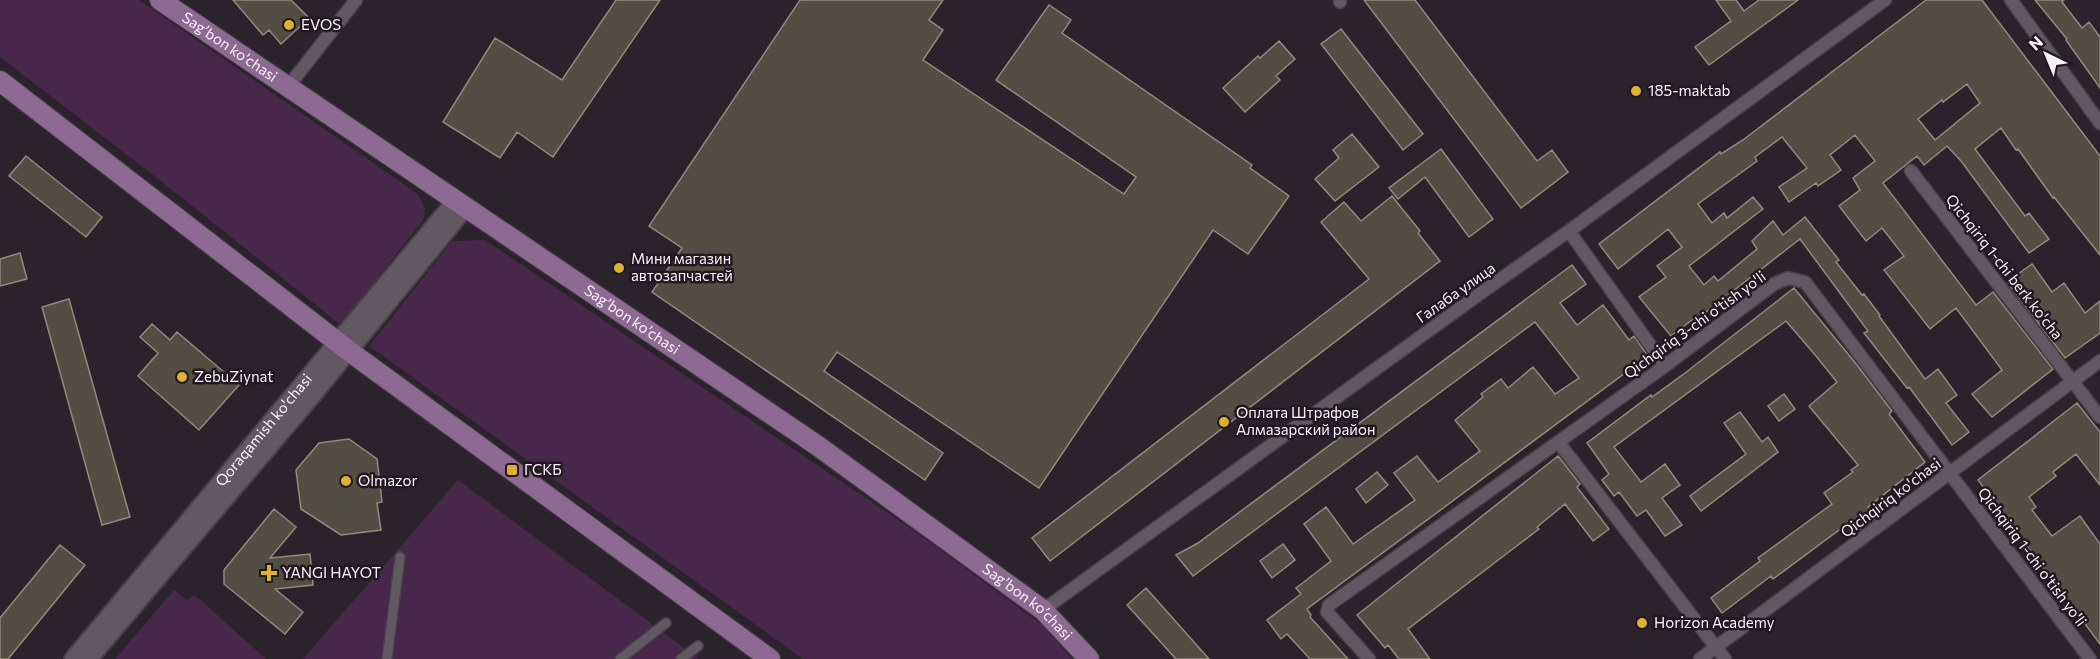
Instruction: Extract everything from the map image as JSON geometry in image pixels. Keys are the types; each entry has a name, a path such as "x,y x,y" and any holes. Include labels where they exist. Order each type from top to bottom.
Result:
{"main road":[{"name":"Sag’bon ko’chasi","path":"160,0 818,446 1043,610 1089,659"},
{"path":"0,81 344,347 771,659"},
{"name":"Qoraqamish ko'chasi","path":"89,659 461,204"},
{"name":"Qoraqamish ko'chasi","path":"73,659 344,347"}],"street":[{"path":"287,88 356,0"},
{"name":"Галаба улица","path":"1043,610 1885,0"},
{"path":"2011,0 2100,123"},
{"name":"Qichqiriq 1-chi berk ko'cha","path":"1911,171 2100,417"},
{"path":"1569,231 1665,366"},
{"name":"Qichqiriq 3-chi o'tish yo'li","path":"1369,659 1327,612 1329,605 1665,366 1774,284 1788,278 1804,282 1949,473"},
{"name":"Qichqiriq ko'chasi","path":"1700,659 2100,361"},
{"path":"1559,442 1725,659"},
{"name":"Qichqiriq 1-chi o'tish yo'li","path":"1949,473 2090,659"},
{"path":"387,659 400,557"},
{"path":"620,659 666,623"},
{"path":"681,659 698,646"}],"shaded area":[{"path":"0,0 139,0 418,194 425,209 424,219 341,325 161,181 0,57"},
{"path":"485,240 913,530 1041,624 1072,659 803,659 369,346 452,241"},
{"path":"458,480 699,659 303,659"},
{"path":"174,590 187,600 195,595 266,659 115,659"}],"building":[{"path":"233,0 291,0 309,18 281,44 269,30 263,35"},
{"path":"616,0 660,0 553,157 517,132 500,158 443,122 495,38 562,80"},
{"path":"800,0 943,0 929,20 943,30 923,60 1124,194 1136,177 996,80 1049,5 1071,20 1062,33 1252,165 1250,168 1289,196 1248,254 1213,230 1039,488 837,352 824,371 943,453 925,480 652,292 682,248 649,226"},
{"path":"1364,0 1415,0 1537,161 1552,150 1568,172 1521,208"},
{"path":"1716,0 1736,0 1744,11 1759,0 1798,0 1709,65 1695,47 1731,21"},
{"path":"1926,0 1982,0 2100,156 2100,255 2053,198 2001,128 1975,149 2025,216 2029,213 2049,239 2029,253 1961,161 1947,146 1924,165 1917,156 1883,183 1976,305 1993,292 2053,369 1992,417 1972,394 2002,370 1956,308 1930,329 1884,270 1904,256 1882,228 1866,241 1839,206 1860,190 1853,178 1875,161 1855,135 1830,155 1841,170 1818,186 1816,183 1789,202 1779,187 1807,168 1782,137 1755,157 1757,161 1698,204 1712,223 1724,213 1727,218 1753,197 1763,209 1689,266 1704,285 1714,276 1718,281 1757,249 1752,241 1773,221 1783,235 1805,217 1839,260 1836,262 1880,315 1925,379 1938,369 1957,395 1946,403 1969,432 1952,445 1909,387 1907,388 1864,333 1868,331 1800,239 1697,319 1696,317 1671,336 1639,297 1666,277 1657,266 1682,247 1668,229 1618,269 1599,244 1720,152 1721,154 1743,140","holes":["1967,84 1980,103 1935,140 1918,119"]},
{"path":"2035,0 2064,0 2062,2 2082,28 2089,22 2100,37 2100,88 2067,39"},
{"path":"1341,29 1423,134 1403,150 1321,44"},
{"path":"1279,41 1295,59 1276,76 1280,80 1245,112 1223,88 1258,56 1260,58"},
{"path":"1352,134 1379,167 1335,201 1315,179 1339,158 1333,150"},
{"path":"1441,149 1493,219 1469,237 1425,177 1398,199 1389,188"},
{"path":"26,156 102,217 86,237 9,176"},
{"path":"1392,196 1440,261 1050,561 1032,538 1369,279 1321,222 1344,202 1361,221"},
{"path":"20,253 27,279 0,286 0,259"},
{"path":"2032,264 2052,292 2064,283 2085,313 2100,301 2100,333 2065,358 2007,282"},
{"path":"1572,265 1586,284 1560,303 1577,325 1603,305 1629,340 1634,336 1648,356 1307,609 1310,617 1348,659 1310,659 1287,634 1281,639 1267,620 1301,594 1296,588 1331,561 1304,524 1326,507 1353,544 1415,500 1394,473 1417,456 1438,482 1480,451 1455,420 1483,397 1481,394 1501,379 1508,388 1533,367 1555,394 1579,378 1535,322 1193,576 1176,555 1198,543"},
{"path":"1794,288 1892,411 1889,414 1925,462 1868,507 1876,518 1853,535 1846,525 1773,579 1771,576 1722,613 1711,598 1760,561 1758,558 1832,504 1824,493 1853,472 1851,470 1858,465 1809,406 1837,382 1786,321 1614,447 1641,482 1665,464 1680,485 1662,498 1682,525 1665,536 1646,510 1637,516 1619,492 1614,496 1602,480 1609,474 1587,443 1651,395 1652,397 1685,373"},
{"path":"69,299 130,517 102,525 42,307"},
{"path":"152,324 170,340 177,332 239,385 199,430 138,376 158,353 140,337"},
{"path":"1784,394 1795,409 1779,421 1768,406"},
{"path":"2077,403 2100,432 2100,485 2076,454 2053,472 2056,476 2029,497 2036,507 2032,510 2052,536 2080,516 2100,544 2100,644 1978,480"},
{"path":"1740,412 1762,442 1768,437 1778,452 1701,511 1690,496 1746,454 1724,423"},
{"path":"349,439 377,459 382,502 377,503 381,530 341,535 301,509 296,470 319,443"},
{"path":"1558,456 1580,484 1577,487 1609,529 1593,541 1565,504 1537,527 1539,529 1408,629 1430,659 1399,659 1388,645 1385,648 1357,615"},
{"path":"1377,472 1388,485 1366,503 1356,489"},
{"path":"274,509 296,527 270,558 310,554 313,585 275,589 303,612 285,634 224,584 224,570"},
{"path":"1283,544 1295,560 1272,578 1260,561"},
{"path":"60,545 85,565 8,659 0,659 0,618"},
{"path":"1146,588 1209,659 1176,659 1127,605"}],"place":[{"name":"EVOS","path":"289,25"},
{"name":"185-maktab","path":"1636,91"},
{"name":"Мини магазин автозапчастей","path":"619,268"},
{"name":"ZebuZiynat","path":"182,377"},
{"name":"Оплата Штрафов Aлмазарский район","path":"1224,422"},
{"name":"ГСКБ","path":"512,470"},
{"name":"Olmazor","path":"346,481"},
{"name":"YANGI HAYOT","path":"269,573"},
{"name":"Horizon Academy","path":"1642,623"}]}
